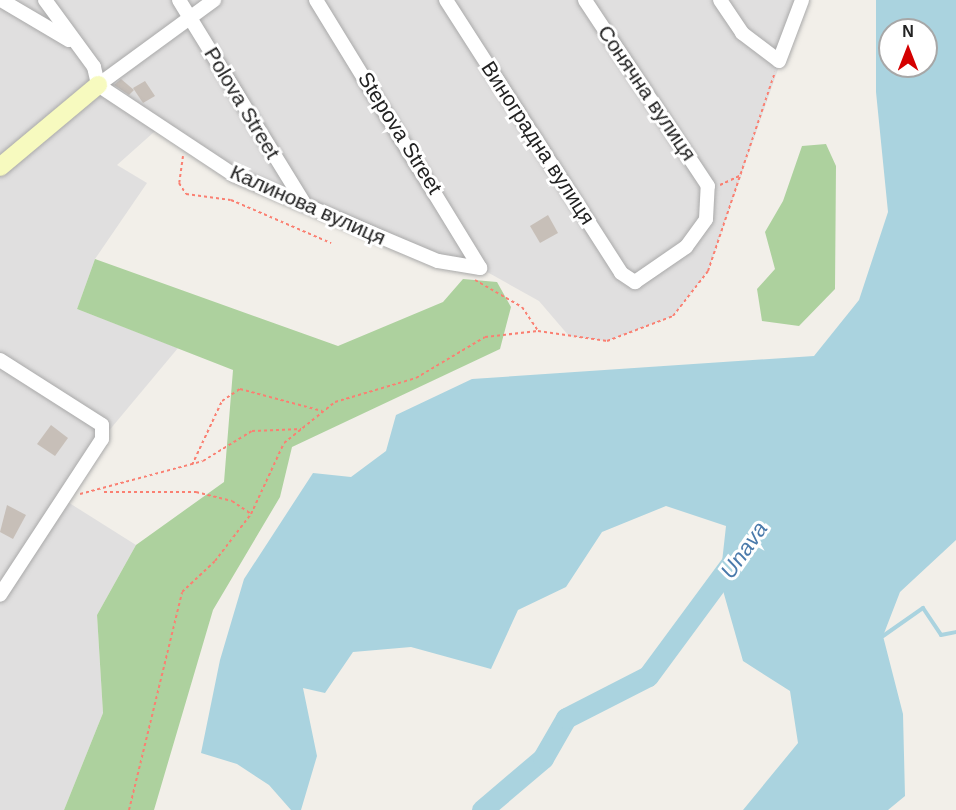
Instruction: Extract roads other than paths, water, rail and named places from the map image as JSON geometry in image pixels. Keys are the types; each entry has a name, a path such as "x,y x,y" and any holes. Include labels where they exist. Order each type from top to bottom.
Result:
{"street":[{"path":"1,0 73,43"},
{"path":"45,0 73,43 94,67 98,85"},
{"name":"Polova Street","path":"179,0 305,205"},
{"path":"0,167 98,85 189,16 214,0"},
{"name":"Stepova Street","path":"316,0 480,268"},
{"name":"Виноградна вулиця","path":"446,0 621,273 635,282 686,247 706,219 708,186"},
{"name":"Сонячна вулиця","path":"585,0 708,186"},
{"path":"720,0 742,33 779,61 802,0"},
{"name":"Калинова вулиця","path":"98,85 234,175 438,261 480,268"},
{"path":"0,360 102,425 102,439 0,595"}],"water":[{"path":"876,0 956,0 956,540 900,592 883,636 903,714 905,796 888,810 743,810 798,743 790,691 743,661 720,580 726,526 666,506 602,532 566,587 518,610 491,669 411,647 353,652 325,693 303,688 317,756 301,810 291,810 269,785 237,764 201,753 220,660 244,579 313,473 351,477 386,451 396,415 472,379 814,356 859,300 888,212 876,92"}],"waterway":[{"name":"Unava","path":"482,810 543,758 566,718 648,676 735,558"},
{"path":"883,636 923,608 941,635 956,632"}]}
